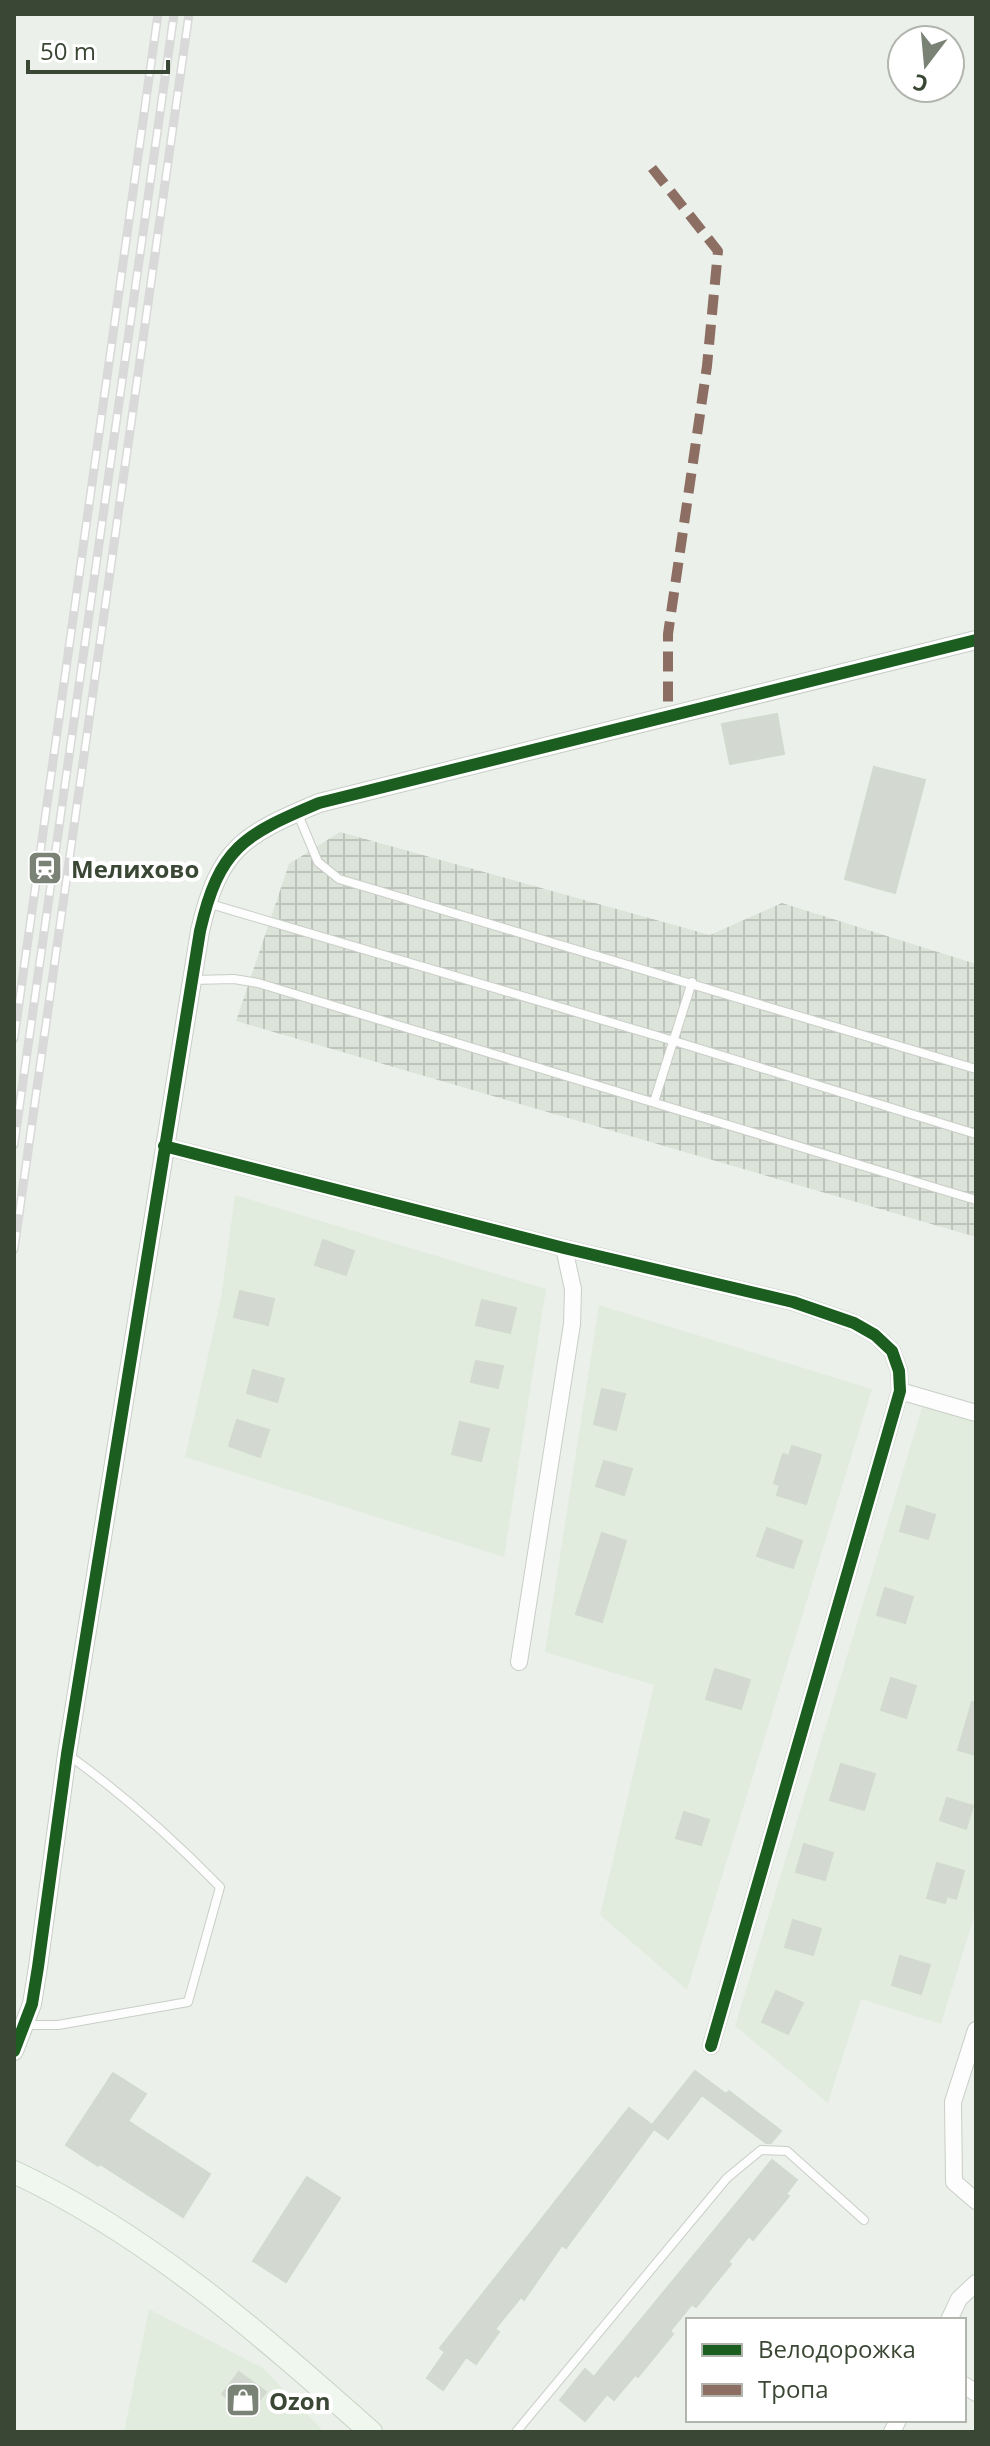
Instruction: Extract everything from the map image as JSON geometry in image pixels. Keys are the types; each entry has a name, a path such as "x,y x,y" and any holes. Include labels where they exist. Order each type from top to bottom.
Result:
{"main road":[{"path":"14,2172 49,2188 126,2234 209,2293 362,2429"}],"street":[{"path":"14,2051 26,2025 38,1967 67,1754 192,980 207,903 214,881 228,858 244,840 271,823 319,803 976,640"},
{"path":"164,1146 564,1248 793,1302 854,1323 875,1335 892,1351 899,1371 900,1391 711,2046"},
{"path":"519,1662 572,1324 573,1289 564,1248"},
{"path":"900,1391 976,1413"},
{"path":"976,2030 953,2102 954,2182 976,2201"},
{"path":"950,2318 959,2299 976,2283"}],"lane":[{"path":"297,812 318,862 339,879 976,1069"},
{"path":"207,903 976,1134"},
{"path":"192,980 234,979 258,983 976,1200"},
{"path":"654,1102 692,982"},
{"path":"26,2025 58,2025 188,2002 220,1887 146,1815 67,1754"},
{"path":"516,2432 727,2178 761,2150 787,2151 864,2220"}],"shaded area":[{"path":"340,832 710,935 782,903 976,964 976,1237 236,1021 289,864"},
{"path":"235,1195 546,1289 504,1557 185,1457 221,1298"},
{"path":"599,1305 872,1389 687,1990 600,1915 654,1685 545,1652"},
{"path":"923,1405 976,1421 976,1910 941,2024 861,1999 828,2103 735,2026"},
{"path":"149,2309 263,2368 324,2432 124,2432"}],"building":[{"path":"777,714 784,754 730,764 722,724"},
{"path":"874,767 925,780 895,893 845,879"},
{"path":"323,1240 354,1251 346,1275 315,1265"},
{"path":"240,1291 274,1299 268,1325 234,1317"},
{"path":"482,1300 516,1308 510,1333 476,1325"},
{"path":"476,1361 503,1366 498,1388 471,1382"},
{"path":"253,1370 284,1379 277,1402 247,1393"},
{"path":"602,1389 625,1394 616,1430 594,1424"},
{"path":"237,1420 269,1430 260,1457 229,1446"},
{"path":"460,1422 489,1429 481,1461 452,1454"},
{"path":"792,1446 821,1455 806,1504 777,1495 780,1485 774,1483 783,1454 789,1456"},
{"path":"604,1461 632,1469 624,1495 596,1486"},
{"path":"907,1506 935,1515 928,1539 900,1531"},
{"path":"767,1528 802,1541 793,1568 757,1556"},
{"path":"602,1533 626,1541 602,1622 576,1614"},
{"path":"885,1588 913,1597 905,1623 877,1615"},
{"path":"715,1669 750,1680 741,1709 706,1699"},
{"path":"891,1678 916,1686 906,1718 881,1710"},
{"path":"972,1702 976,1703 976,1755 958,1750"},
{"path":"841,1764 875,1774 864,1810 830,1800"},
{"path":"947,1798 973,1806 966,1829 940,1820"},
{"path":"684,1812 709,1820 701,1845 676,1838"},
{"path":"804,1844 833,1853 825,1880 796,1872"},
{"path":"937,1863 964,1871 956,1899 947,1896 945,1903 927,1898"},
{"path":"793,1920 821,1929 813,1955 785,1947"},
{"path":"900,1956 930,1965 921,1994 892,1985"},
{"path":"776,1991 803,2003 788,2034 762,2022"},
{"path":"695,2071 726,2094 729,2091 781,2131 771,2143 766,2143 702,2095 668,2139 654,2129 566,2248 562,2245 524,2300 521,2297 495,2329 499,2332 476,2364 466,2357 443,2390 427,2378 445,2352 440,2348 629,2108 652,2125"},
{"path":"113,2073 146,2094 128,2121 210,2174 183,2217 66,2145"},
{"path":"772,2160 797,2180 786,2194 789,2196 753,2240 749,2236 696,2307 692,2304 670,2331 673,2334 638,2377 635,2375 614,2400 607,2394 585,2421 560,2400 585,2369 594,2377"},
{"path":"307,2177 340,2198 286,2282 253,2261"},
{"path":"239,2372 266,2392 248,2415 222,2394"}],"railway":[{"path":"14,1039 158,14"},
{"path":"14,1145 174,14"},
{"path":"14,1250 189,14"}],"marked path":[{"path":"652,168 718,251 707,366 668,634 668,718"}],"cycle path":[{"path":"14,2051 32,2004 67,1754 200,931 207,903 226,862 253,836 319,803 976,640"},
{"path":"164,1146 564,1248 793,1302 854,1323 875,1335 892,1351 899,1371 900,1391 711,2046"}],"place":[{"name":"Мелихово","path":"45,868"},
{"name":"Ozon","path":"243,2400"}]}
